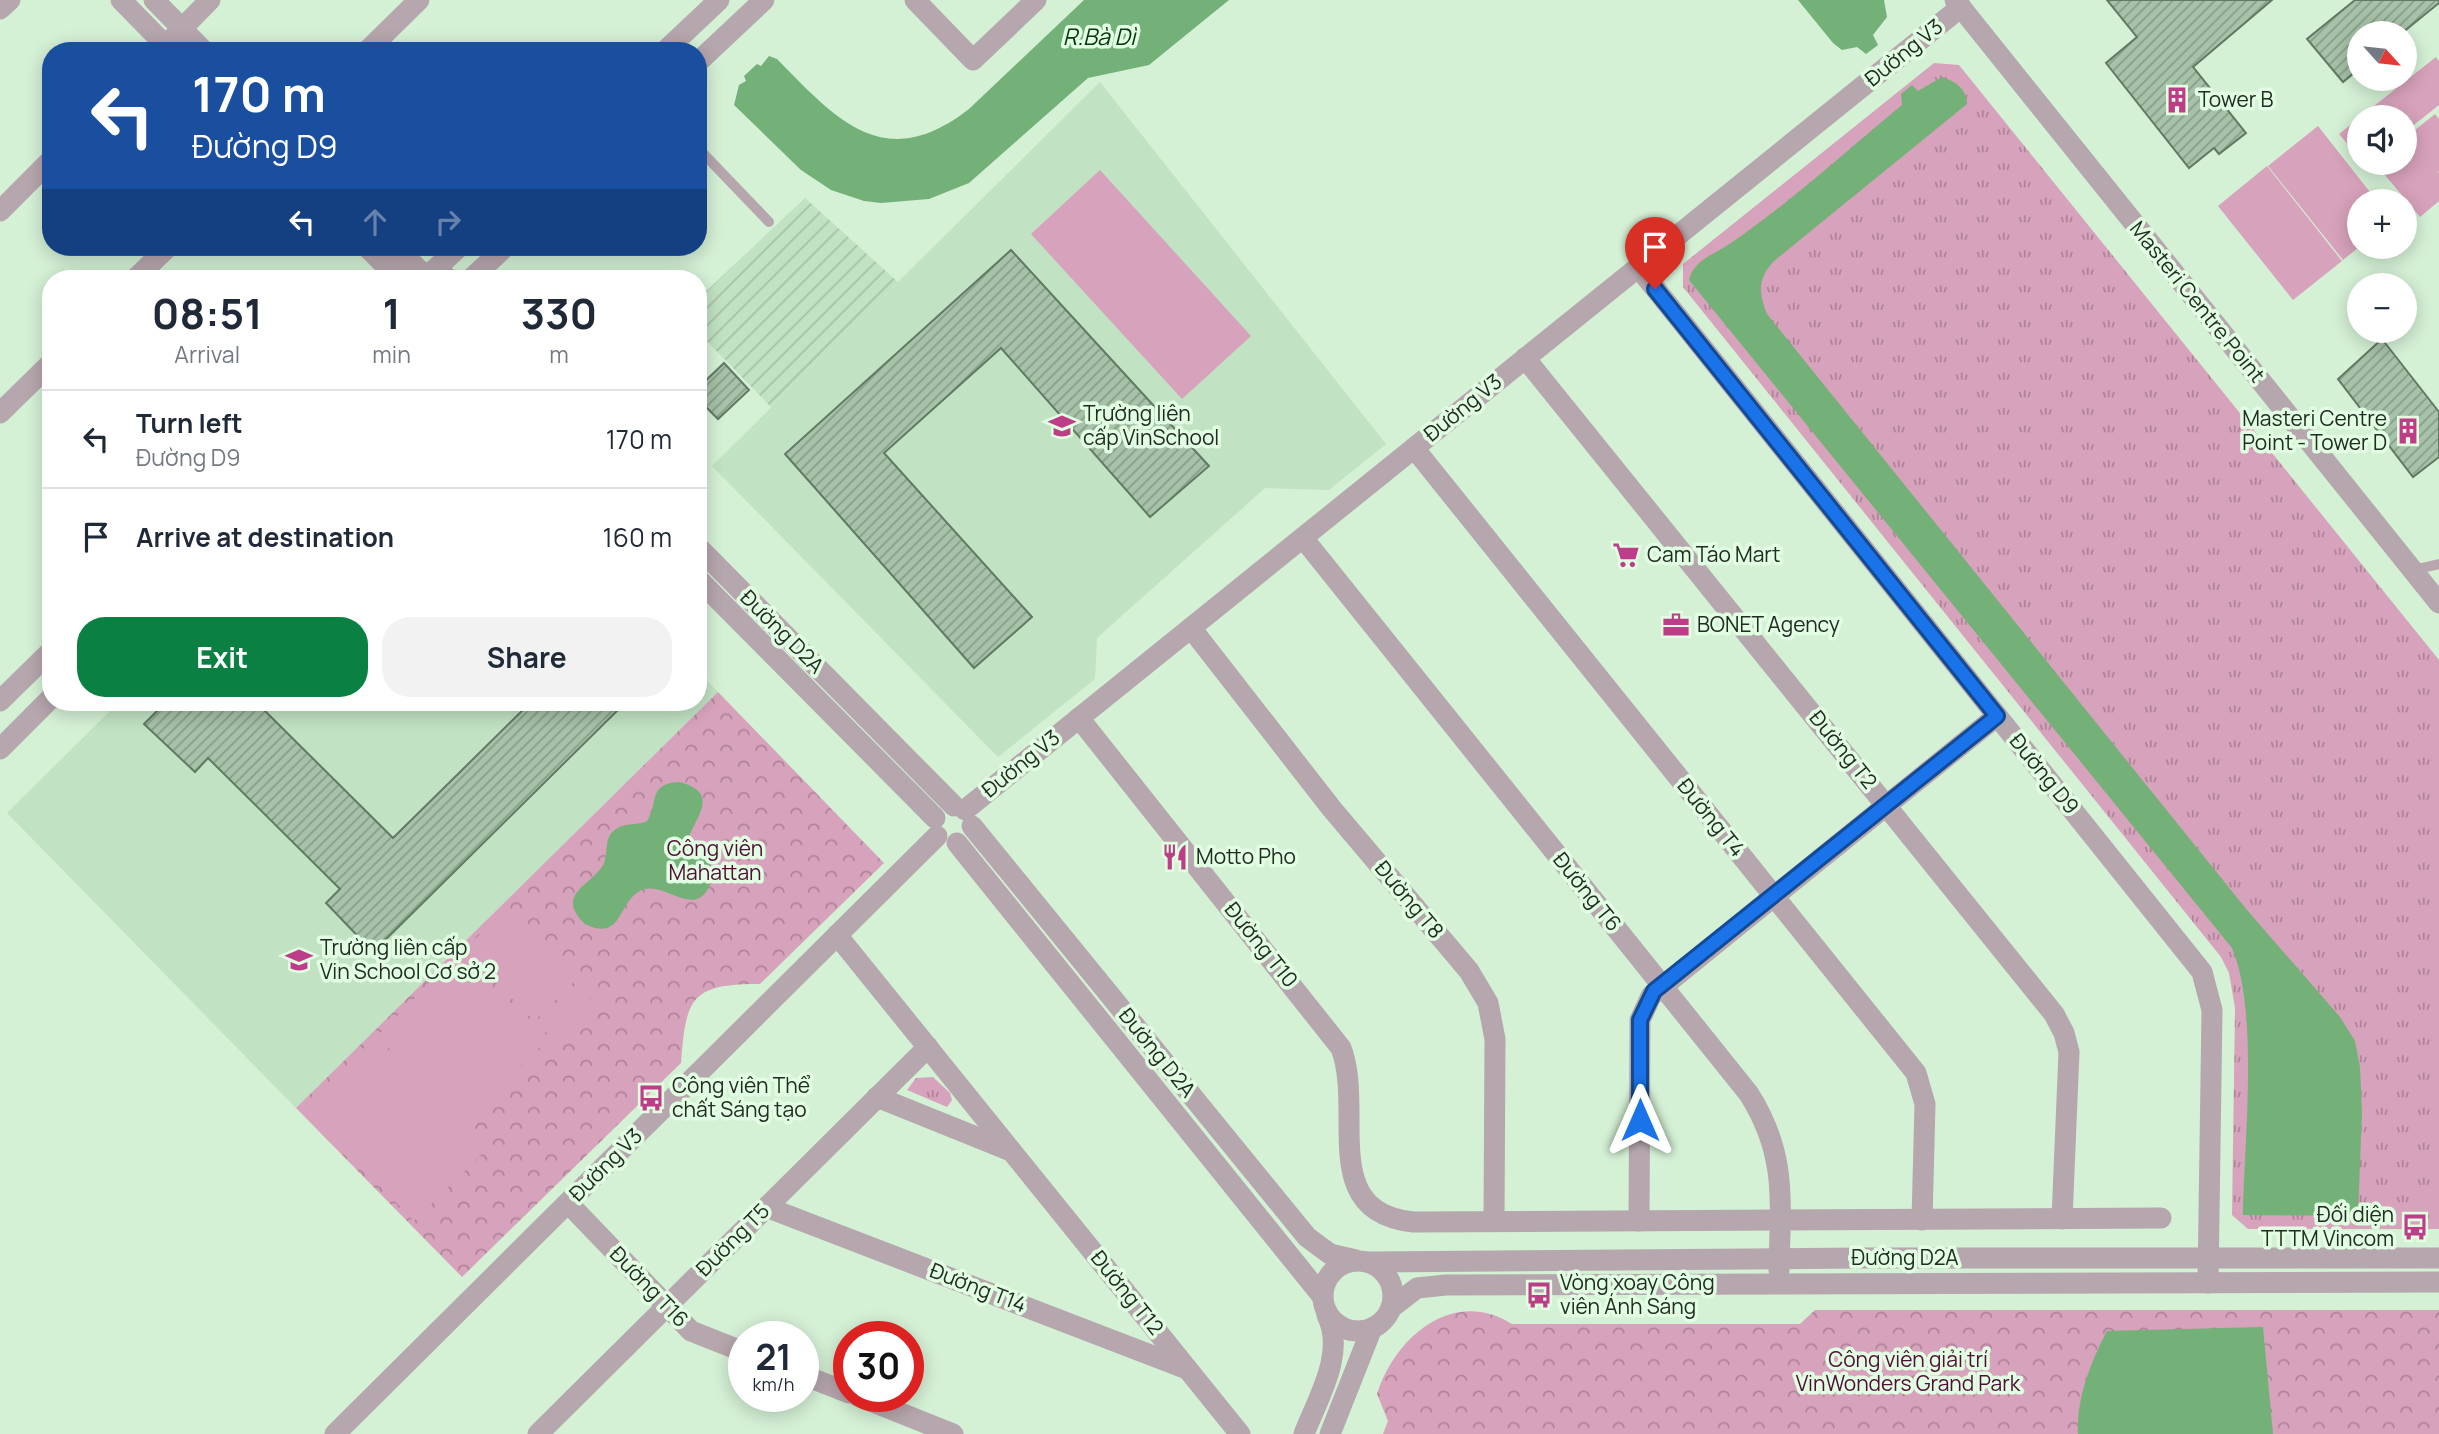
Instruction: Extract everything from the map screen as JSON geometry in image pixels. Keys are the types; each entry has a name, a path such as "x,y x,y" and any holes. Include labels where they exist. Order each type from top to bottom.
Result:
{"street":[{"path":"0,9 9,0"},
{"path":"121,0 159,42"},
{"path":"154,0 195,42"},
{"path":"171,42 210,0"},
{"path":"376,42 419,0"},
{"path":"675,42 719,0"},
{"path":"707,54 764,0"},
{"path":"915,0 973,60 1036,0"},
{"name":"Đường V3","path":"964,814 1958,4"},
{"name":"Masteri Centre Point","path":"1958,4 2439,603"},
{"path":"0,211 42,169"},
{"path":"144,270 159,256"},
{"path":"376,256 390,270"},
{"path":"407,256 423,270"},
{"path":"434,270 449,256"},
{"path":"481,270 495,256"},
{"name":"Đường D9","path":"1638,267 2194,960 2207,984 2212,1010 2208,1283"},
{"name":"Đường T2","path":"1525,358 2054,1014 2064,1032 2069,1052 2062,1219"},
{"path":"0,413 42,372"},
{"name":"Đường T4","path":"1414,448 1922,1083 1926,1104 1922,1220"},
{"name":"Đường T6","path":"1303,538 1743,1087 1768,1125 1778,1159 1778,1283"},
{"name":"Đường D2A","path":"707,556 964,814 1307,1237 1330,1254 1364,1261 2439,1258"},
{"name":"Đường D2A","path":"707,588 936,827"},
{"name":"Đường T8","path":"1191,628 1332,809 1469,971 1488,1003 1495,1039 1494,1221"},
{"path":"0,701 42,660"},
{"path":"0,749 42,707"},
{"path":"1639,1220 1640,1020 1648,1000 1661,985 1997,716"},
{"name":"Đường T10","path":"1079,718 1341,1048 1350,1083 1351,1169 1353,1181 1366,1203 1387,1217 1400,1220 1494,1221"},
{"path":"943,808 964,814 967,837 957,843 948,844 936,827 943,808"},
{"name":"Đường V3","path":"349,1429 568,1203 837,935 936,827"},
{"name":"Đường D2A","path":"957,843 1325,1306 1334,1335 1333,1357 1304,1434"},
{"name":"Đường T12","path":"837,935 1240,1434"},
{"name":"Đường T5","path":"542,1430 928,1047"},
{"name":"Đường T12","path":"877,1097 1013,1152"},
{"name":"Đường T16","path":"568,1203 691,1331 728,1346"},
{"name":"Đường T14","path":"766,1207 1189,1370"},
{"path":"1494,1221 2161,1218"},
{"path":"1364,1261 1389,1279 1393,1293 1391,1307 1382,1322 1372,1328 1350,1331 1340,1326 1325,1306 1330,1273 1342,1264 1364,1261"},
{"name":"Đường D2A","path":"1391,1307 1407,1292 1426,1285 2439,1282"},
{"path":"1330,1434 1372,1328"},
{"path":"898,1412 953,1434"},
{"path":"542,1430 567,1434"}],"lane":[{"path":"707,157 769,222"},
{"path":"2413,570 2439,564"}],"shaded area":[{"name":"Trường liên cấp VinSchool","path":"1100,82 1386,444 1329,490 1265,488 1097,638 1095,679 998,757 712,466"},
{"path":"805,198 898,282 771,407 707,341 707,291"},
{"name":"Trường liên cấp Vin School Cơ sở 2","path":"707,681 718,692 707,703"},
{"name":"Trường liên cấp Vin School Cơ sở 2","path":"110,711 699,711 296,1108 7,813"}],"green space":[{"path":"2436,57 2439,61 2439,105 2417,122 2417,105 2375,105 2393,91 2417,91 2417,72"},
{"path":"1934,63 1959,65 2439,660 2439,1229 2248,1229 2232,1215 2235,1008 2229,973 2221,957 1683,287 1683,264"},
{"path":"2435,114 2439,119 2439,172 2436,170 2439,173 2439,201 2420,217 2417,213 2417,189 2397,189 2385,175 2417,175 2417,128"},
{"path":"2318,126 2347,163 2347,175 2357,175 2368,189 2347,189 2347,257 2343,260 2268,166"},
{"path":"2347,128 2347,144 2339,134"},
{"path":"2267,166 2342,261 2293,300 2218,206"},
{"path":"1100,170 1251,336 1182,399 1031,234"},
{"name":"Công viên Mahattan","path":"718,692 884,863 760,984 719,987 696,999 686,1023 681,1063 462,1277 296,1108 699,711 707,711 707,703"},
{"path":"504,910 574,982 534,1021 464,950"},
{"path":"459,954 545,1042 463,1124 377,1036"},
{"path":"576,984 598,1006 559,1045 537,1023"},
{"path":"373,1039 484,1152 414,1221 303,1108"},
{"path":"933,1077 950,1093 952,1100 947,1107 907,1090 916,1078"},
{"name":"Công viên giải trí VinWonders Grand Park","path":"1815,1310 2439,1310 2439,1434 1383,1434 1388,1421 1377,1394 1386,1373 1397,1354 1412,1337 1429,1324 1448,1315 1469,1311 1490,1314 1512,1324 1800,1324"}],"water":[{"name":"R.Bà Dì","path":"1084,0 1229,0 1149,65 1088,78 969,183 929,199 881,203 864,201 831,190 801,170 734,105 739,85 746,81 744,76 757,64 761,66 769,56 777,59 820,102 864,132 887,138 912,138 939,128 969,109"},
{"path":"1798,0 1884,0 1887,17 1873,35 1878,45 1866,54 1857,47 1842,50 1833,43"},
{"path":"1942,77 1959,86 1965,94 1967,104 1774,261 1762,279 1764,306 1767,314 2247,910 2340,1017 2355,1041 2360,1067 2362,1113 2358,1216 2243,1215 2248,1041 2240,975 2232,948 1689,280 1700,262 1775,211 1902,105 1901,94 1912,85 1918,91"},
{"path":"679,782 693,787 700,793 703,801 689,840 708,860 713,874 710,885 703,895 695,899 647,889 631,898 612,925 597,928 585,924 573,904 579,890 604,863 609,836 620,827 647,821 658,790 662,786"},
{"path":"2263,1327 2273,1434 2078,1434 2079,1407 2086,1381 2107,1331"}],"building":[{"name":"Tower B","path":"2107,0 2272,0 2193,67 2246,133 2219,154 2214,148 2189,168 2106,63 2137,37"},
{"path":"2355,0 2439,0 2439,3 2417,21 2347,21 2347,79 2343,82 2307,39"},
{"path":"1011,250 1209,466 1150,517 1001,348 884,453 1032,617 974,668 785,454"},
{"name":"Masteri Centre Point - Tower D","path":"2378,343 2385,343 2439,412 2439,457 2413,477 2338,379"},
{"path":"724,363 749,390 718,419 707,408 707,379"},
{"path":"157,711 265,711 393,838 522,711 617,711 373,952 326,903 340,889 208,758 195,772 144,724"}],"place":[{"name":"Tower B","path":"2177,100"},
{"name":"Trường liên cấp VinSchool","path":"1062,426"},
{"name":"Masteri Centre Point - Tower D","path":"2408,431"},
{"name":"Cam Táo Mart","path":"1626,555"},
{"name":"BONET Agency","path":"1676,625"},
{"name":"Motto Pho","path":"1175,857"},
{"name":"Trường liên cấp Vin School Cơ sở 2","path":"299,960"},
{"name":"Công viên Thể chất Sáng tạo","path":"651,1098"},
{"name":"Đối diện TTTM Vincom","path":"2415,1227"},
{"name":"Vòng xoay Công viên Ánh Sáng","path":"1539,1295"}],"route":[{"path":"1640,1120 1640,1020 1654,991 1997,716 1655,289"}]}
